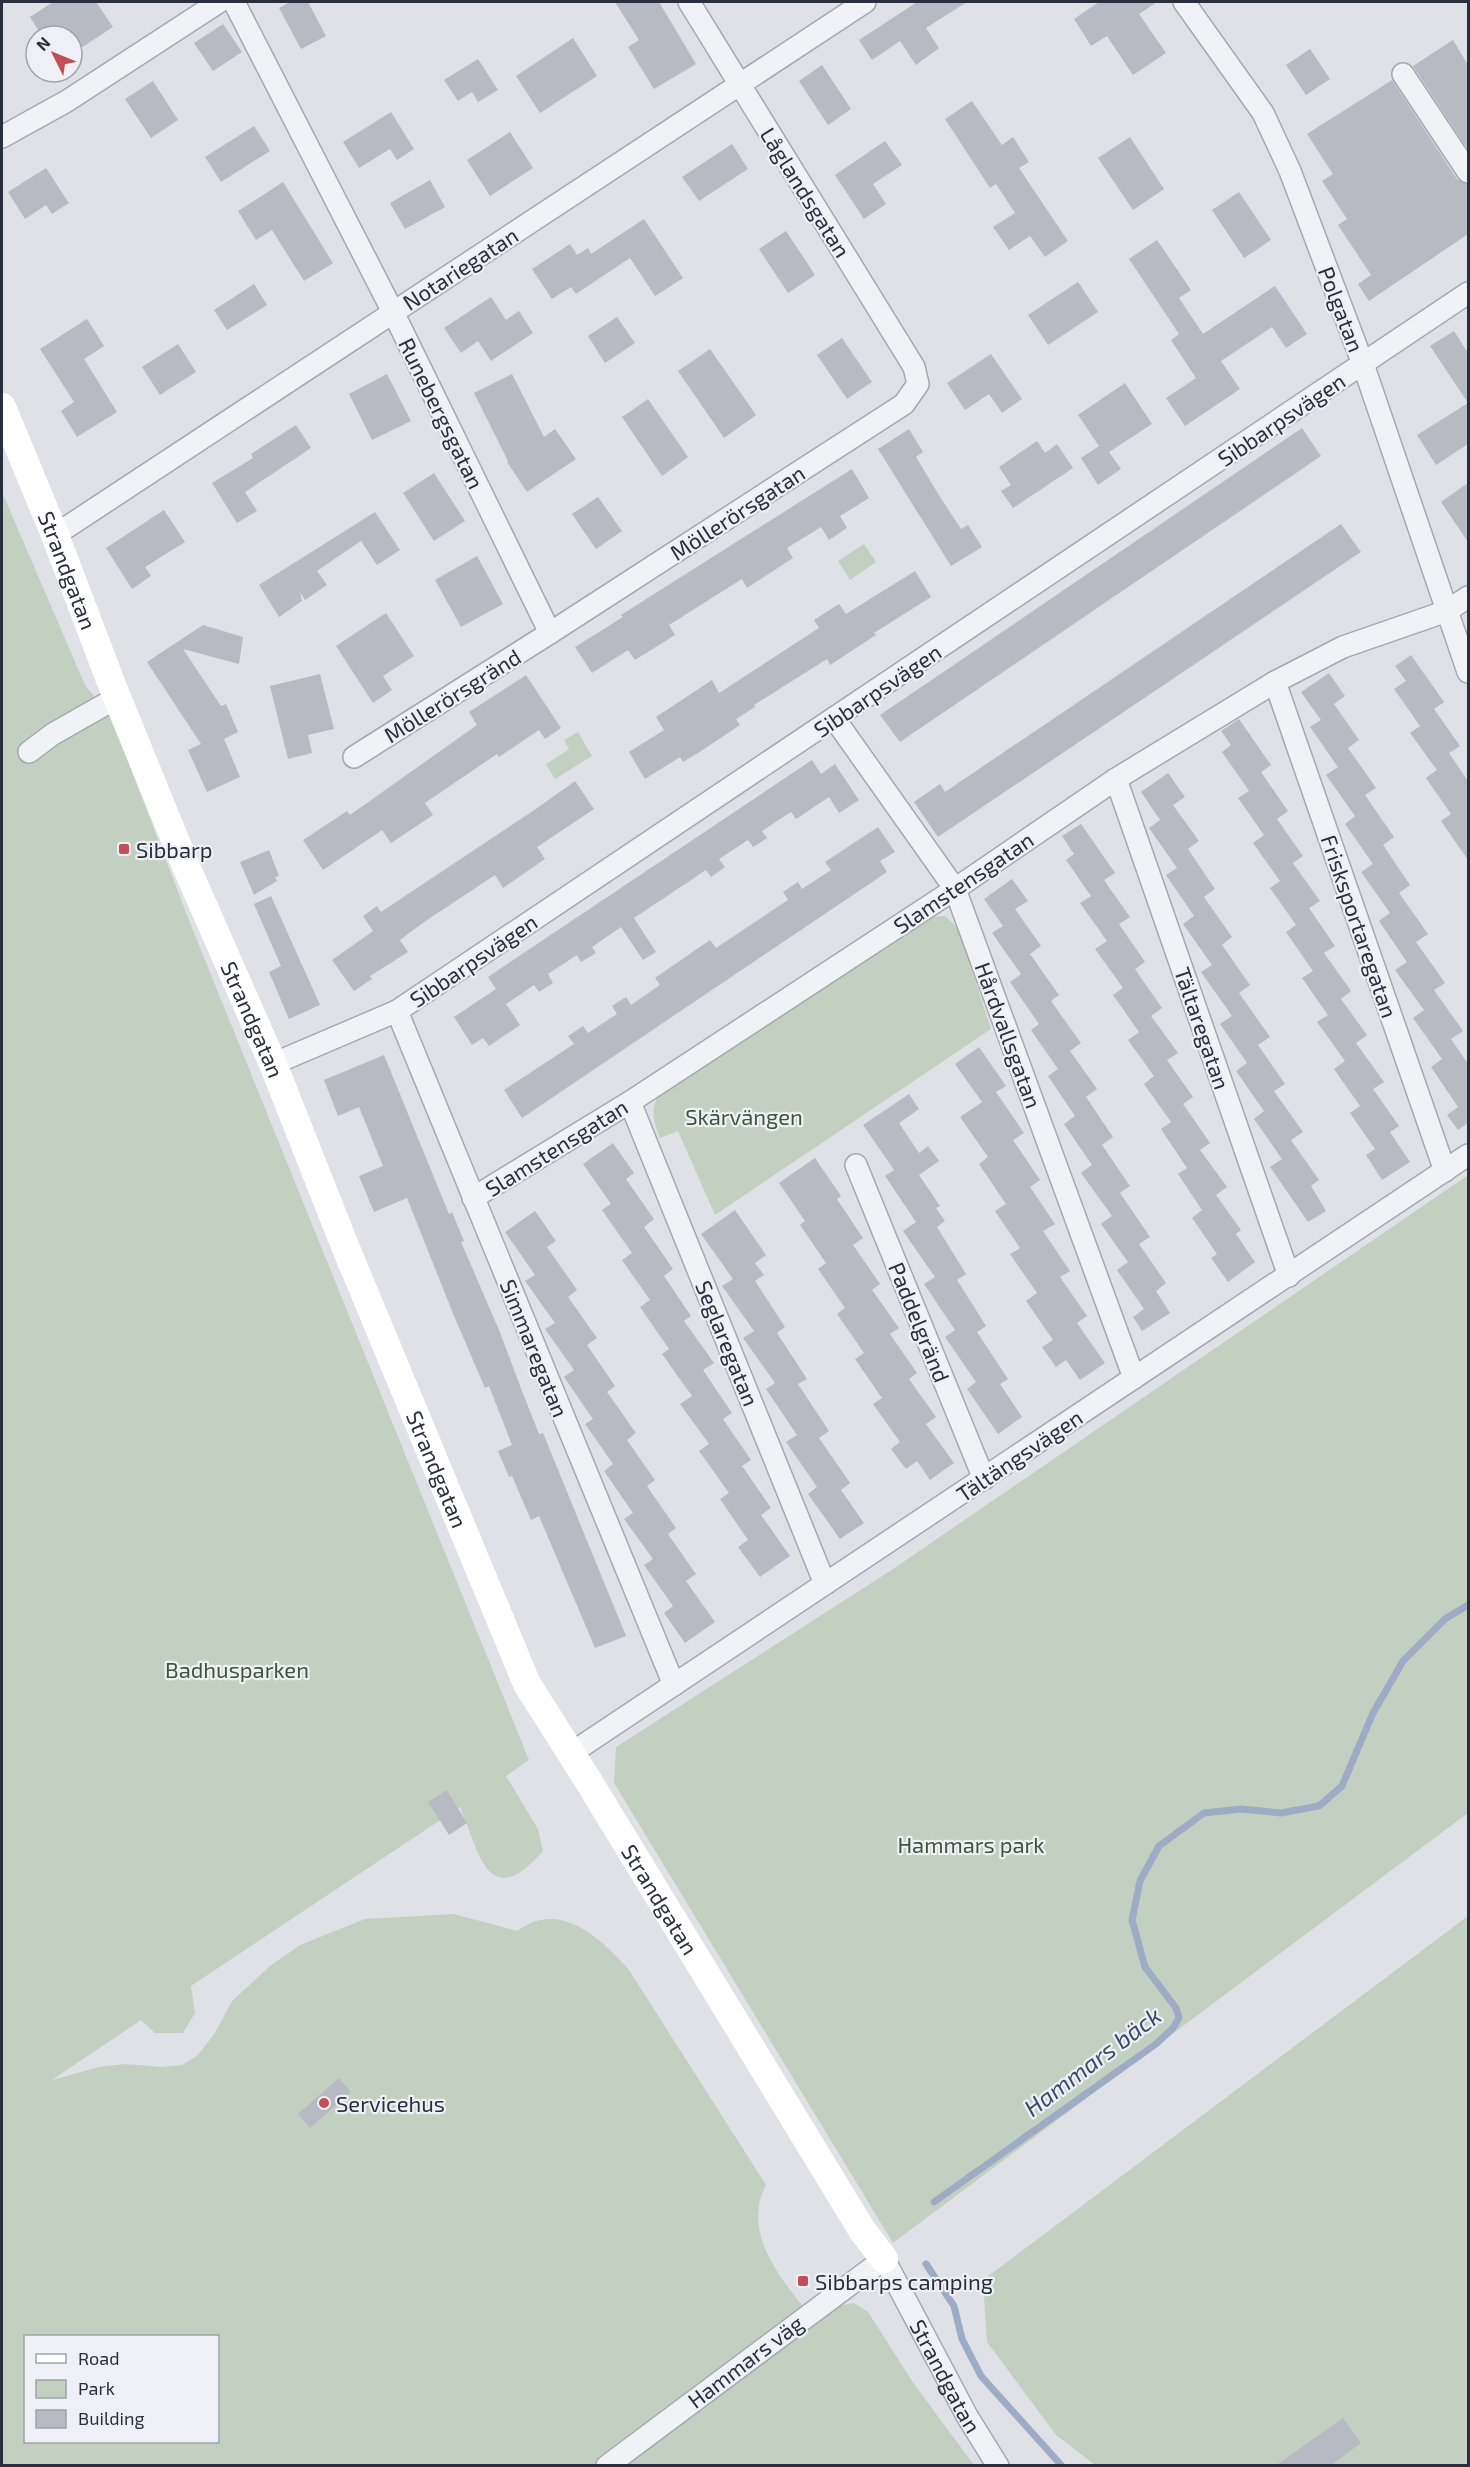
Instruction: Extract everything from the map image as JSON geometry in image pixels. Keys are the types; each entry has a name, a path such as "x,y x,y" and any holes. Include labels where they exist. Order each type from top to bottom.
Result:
{"street":[{"path":"2,138 67,101 219,2"},
{"name":"Runebergsgatan","path":"234,2 393,312 550,633"},
{"name":"Låglandsgatan","path":"689,2 914,367 918,384"},
{"name":"Notariegatan","path":"55,535 865,2"},
{"name":"Polgatan","path":"1184,2 1263,112 1290,171 1363,364 1468,672"},
{"path":"1403,74 1468,172"},
{"name":"Sibbarpsvägen","path":"273,1064 397,1011 1468,293"},
{"name":"Möllerörsgatan","path":"550,633 904,404 918,384"},
{"name":"Strandgatan","path":"2,407 185,864 273,1064 345,1246 527,1684 862,2230 884,2259 967,2416 998,2466"},
{"name":"Slamstensgatan","path":"473,1198 630,1102 955,889 1116,779 1275,682 1343,647 1447,612 1468,597"},
{"name":"Möllerörsgränd","path":"354,757 550,633"},
{"name":"Frisksportaregatan","path":"1275,682 1445,1171"},
{"path":"29,752 53,734 118,697"},
{"name":"Hårdvallsgatan","path":"834,718 955,889 1134,1378"},
{"name":"Tältaregatan","path":"1116,779 1289,1276"},
{"name":"Simmaregatan","path":"397,1011 674,1685"},
{"name":"Seglaregatan","path":"630,1102 825,1584"},
{"name":"Tältängsvägen","path":"570,1754 1468,1155"},
{"name":"Paddelgränd","path":"856,1165 984,1479"},
{"name":"Hammars väg","path":"607,2466 884,2259"}],"green space":[{"name":"Badhusparken","path":"2,492 85,685 111,717 192,928 529,1760 506,1776 538,1829 543,1851 524,1869 509,1877 497,1877 480,1857 460,1807 191,1986 195,2013 183,2033 155,2033 141,2020 52,2080 99,2067 125,2064 162,2067 182,2065 198,2055 215,2033 232,2001 270,1966 300,1945 365,1919 454,1914 517,1931 533,1922 547,1919 574,1924 599,1940 629,1970 766,2185 759,2204 758,2223 762,2241 770,2259 792,2293 816,2323 839,2306 847,2304 854,2303 868,2312 914,2384 974,2465 2,2465"},
{"path":"864,544 876,562 850,580 838,561"},
{"path":"578,732 592,756 555,779 546,764 569,749 564,740"},
{"name":"Skärvängen","path":"945,916 958,928 991,1029 715,1215 678,1131 660,1138 654,1109 662,1092 930,917"},
{"name":"Hammars park","path":"1468,1175 1468,1813 893,2243 614,1783 616,1747 890,1571"},
{"path":"1468,1916 1468,2465 1095,2465 1056,2435 987,2342 983,2280"}],"building":[{"path":"53,2 96,2 113,27 84,46 84,24 34,24 30,17"},
{"path":"290,2 308,2 326,36 301,49 279,8"},
{"path":"615,2 659,2 696,64 654,89 628,47 639,40"},
{"path":"917,2 967,2 926,28 939,48 916,65 900,41 872,60 859,40"},
{"path":"1099,2 1157,2 1139,14 1166,53 1133,75 1107,36 1091,46 1074,19"},
{"path":"223,24 242,52 213,71 194,43"},
{"path":"573,38 597,76 540,113 516,76"},
{"path":"1453,40 1468,65 1468,150 1413,66"},
{"path":"1310,49 1330,79 1306,95 1286,65"},
{"path":"478,59 498,90 478,102 472,92 458,101 444,80"},
{"path":"822,65 851,109 828,125 799,81"},
{"path":"1392,80 1457,179 1468,185 1468,234 1369,301 1358,284 1371,275 1338,225 1347,219 1322,181 1333,174 1307,134"},
{"path":"153,81 178,120 151,138 125,99"},
{"path":"972,101 1002,145 1013,137 1029,162 1019,168 1068,241 1045,257 1030,236 1009,250 993,227 1015,213 996,184 990,188 945,119"},
{"path":"391,112 414,149 397,160 390,149 359,168 343,142"},
{"path":"254,126 270,151 221,182 205,157"},
{"path":"510,132 533,168 490,196 467,160"},
{"path":"1130,137 1164,189 1133,210 1098,158"},
{"path":"885,141 902,165 873,184 886,204 864,219 835,175"},
{"path":"732,144 748,169 699,201 682,177"},
{"path":"46,168 69,203 52,214 46,205 25,219 8,192"},
{"path":"430,180 445,207 405,229 390,203"},
{"path":"283,182 333,263 304,281 272,230 256,240 238,211"},
{"path":"1239,192 1271,240 1244,258 1212,210"},
{"path":"644,219 683,278 655,296 630,258 576,294 571,287 552,299 532,269 570,244 577,255 588,248 591,254"},
{"path":"786,231 815,275 788,293 759,249"},
{"path":"1157,240 1191,290 1179,298 1203,334 1275,286 1307,334 1286,348 1272,327 1221,361 1240,389 1185,426 1166,398 1196,378 1171,340 1179,334 1129,259"},
{"path":"1078,282 1098,312 1048,345 1028,315"},
{"path":"254,284 267,305 227,330 214,310"},
{"path":"491,297 506,320 519,311 533,333 491,361 478,341 461,353 444,328"},
{"path":"617,317 635,343 605,363 588,336"},
{"path":"87,319 104,346 84,359 117,412 77,437 61,411 74,402 40,349"},
{"path":"1454,331 1468,353 1468,403 1430,346"},
{"path":"842,338 872,382 847,399 817,355"},
{"path":"178,344 196,372 160,395 142,367"},
{"path":"710,349 756,415 724,438 678,371"},
{"path":"991,354 1022,399 1002,413 989,394 965,410 947,383"},
{"path":"387,374 411,421 372,440 349,394"},
{"path":"512,374 544,437 555,429 576,459 527,492 507,462 474,393"},
{"path":"1125,383 1152,424 1109,452 1121,469 1098,485 1081,458 1099,446 1078,415"},
{"path":"648,399 688,457 662,476 622,417"},
{"path":"1468,403 1468,444 1436,465 1417,435"},
{"path":"296,425 311,448 245,492 257,511 237,523 212,483 253,458 251,454"},
{"path":"1302,428 1321,456 900,742 880,715"},
{"path":"909,429 923,452 916,457 937,492 961,529 968,525 982,547 951,566 878,449"},
{"path":"1037,441 1045,453 1057,444 1073,468 1013,508 1001,491 1011,485 999,467"},
{"path":"852,469 869,498 840,516 847,528 829,540 821,527 787,548 793,558 747,588 742,579 669,625 675,635 635,660 628,650 592,673 575,647 623,617 621,615"},
{"path":"434,473 465,521 434,541 403,493"},
{"path":"1468,483 1468,542 1441,502"},
{"path":"598,497 622,531 596,549 572,514"},
{"path":"164,510 185,542 145,567 151,576 132,589 106,548"},
{"path":"375,512 400,550 377,565 361,541 317,571 327,585 305,600 300,592 302,601 279,617 259,585"},
{"path":"1341,524 1361,552 938,837 914,802 940,784 945,792"},
{"path":"477,556 503,604 461,627 435,580"},
{"path":"915,571 931,597 874,633 876,635 830,665 827,659 754,705 755,707 736,719 740,725 701,751 683,762 680,757 645,779 629,752 664,730 656,717 712,680 719,693 819,628 814,620 839,604 846,614"},
{"path":"386,613 414,656 383,676 392,690 373,703 336,646"},
{"path":"203,625 243,637 239,664 183,649 221,706 226,704 238,732 224,739 240,777 207,792 188,750 201,744 147,662"},
{"path":"1411,655 1444,702 1434,709 1460,746 1449,753 1468,781 1468,860 1441,821 1451,814 1426,778 1437,770 1410,733 1420,726 1394,689 1406,681 1395,666"},
{"path":"1329,673 1345,696 1334,704 1359,740 1348,748 1376,788 1365,795 1394,837 1383,845 1410,885 1399,893 1428,934 1416,942 1445,983 1434,990 1463,1031 1451,1039 1468,1064 1468,1123 1458,1130 1447,1115 1458,1107 1431,1067 1442,1059 1413,1018 1424,1010 1395,970 1407,962 1379,921 1390,913 1361,872 1373,864 1345,824 1355,816 1326,775 1338,767 1310,727 1321,720 1301,692"},
{"path":"320,674 334,729 308,735 312,753 288,759 270,686"},
{"path":"526,675 561,728 545,739 539,730 499,757 497,754 425,803 433,815 391,843 382,830 323,870 303,840 347,811 350,815 477,725 469,712"},
{"path":"1239,719 1271,765 1261,772 1288,811 1277,819 1303,856 1293,863 1320,901 1309,908 1335,946 1324,953 1351,991 1341,999 1367,1035 1356,1043 1384,1082 1373,1089 1399,1126 1390,1132 1410,1162 1382,1180 1366,1155 1375,1149 1350,1113 1360,1106 1334,1069 1345,1061 1317,1022 1328,1015 1302,978 1313,971 1286,932 1296,925 1270,888 1280,881 1253,843 1264,835 1238,798 1249,791 1222,752 1231,745 1221,731"},
{"path":"812,760 821,774 835,764 859,800 839,813 829,797 796,819 791,812 762,831 767,838 753,847 748,840 719,859 725,867 711,877 706,870 634,918 656,952 643,960 621,927 592,947 596,953 581,962 577,955 548,974 553,983 539,992 534,985 506,1004 520,1025 489,1046 483,1038 472,1045 454,1017 496,989 488,977"},
{"path":"1168,773 1185,797 1173,805 1199,841 1188,849 1215,889 1204,897 1232,937 1222,945 1250,985 1239,993 1270,1037 1258,1045 1285,1084 1274,1091 1303,1132 1291,1140 1319,1180 1311,1186 1326,1211 1308,1222 1270,1167 1282,1159 1254,1119 1264,1111 1236,1071 1247,1063 1220,1024 1232,1016 1201,972 1212,965 1183,924 1194,916 1166,875 1177,868 1149,828 1160,820 1141,792"},
{"path":"575,781 594,809 537,847 545,859 503,888 495,875 424,922 400,940 408,952 370,976 372,979 354,991 332,960 373,931 363,916 377,906 381,912"},
{"path":"1081,824 1115,873 1104,880 1130,917 1119,924 1145,962 1135,969 1162,1008 1151,1016 1178,1053 1167,1060 1193,1097 1183,1104 1210,1143 1200,1150 1227,1187 1216,1195 1241,1230 1236,1234 1255,1262 1228,1282 1211,1258 1217,1254 1192,1218 1202,1210 1178,1174 1187,1168 1161,1129 1171,1122 1144,1084 1154,1076 1128,1040 1139,1032 1113,995 1123,988 1095,949 1107,941 1080,903 1091,896 1066,860 1074,854 1062,836"},
{"path":"878,827 895,852 880,861 887,872 522,1118 504,1090 574,1044 568,1036 583,1026 588,1033 617,1014 612,1006 626,997 631,1005 660,985 655,978 710,940 716,948 788,900 783,892 798,882 802,889 831,870 825,862"},
{"path":"269,850 279,876 275,877 277,881 254,895 240,862"},
{"path":"1012,879 1028,901 1015,909 1041,946 1030,954 1059,995 1051,1001 1081,1043 1070,1051 1097,1089 1086,1097 1113,1137 1102,1145 1130,1186 1120,1193 1150,1237 1139,1244 1166,1283 1156,1291 1170,1313 1142,1331 1133,1317 1144,1309 1117,1270 1128,1262 1101,1224 1112,1216 1081,1173 1092,1165 1064,1124 1075,1116 1048,1076 1058,1069 1031,1030 1039,1024 1010,982 1021,974 992,933 1003,926 984,899"},
{"path":"271,896 320,1005 289,1019 269,972 281,966 254,904"},
{"path":"979,1047 1006,1086 996,1092 1024,1133 1013,1140 1040,1180 1030,1187 1055,1224 1043,1231 1070,1271 1060,1277 1087,1316 1077,1323 1105,1363 1080,1380 1066,1360 1056,1367 1042,1347 1053,1340 1026,1301 1037,1293 1010,1254 1020,1248 995,1211 1006,1204 979,1164 988,1157 960,1117 982,1102 955,1064"},
{"path":"384,1055 449,1214 452,1212 464,1241 461,1242 499,1330 539,1434 543,1433 626,1636 595,1648 539,1516 531,1520 512,1476 509,1477 498,1451 512,1445 489,1386 485,1388 454,1316 407,1198 374,1212 359,1176 383,1166 359,1107 338,1116 324,1080"},
{"path":"909,1094 919,1109 899,1123 919,1153 928,1146 939,1161 919,1175 940,1206 936,1208 945,1221 937,1227 966,1274 957,1280 986,1326 977,1332 1008,1379 1000,1384 1022,1417 998,1434 967,1389 976,1382 945,1337 955,1330 924,1284 935,1277 903,1231 916,1222 885,1176 894,1170 863,1125"},
{"path":"613,1143 634,1173 626,1179 654,1219 644,1227 673,1269 664,1276 691,1316 684,1321 714,1363 703,1370 732,1413 723,1419 751,1460 742,1466 771,1508 761,1515 790,1556 760,1577 738,1547 748,1540 720,1499 729,1493 699,1451 709,1444 680,1404 692,1396 662,1354 669,1349 640,1307 650,1300 622,1260 632,1253 602,1210 611,1204 583,1164"},
{"path":"815,1158 841,1196 837,1199 863,1238 853,1245 880,1284 872,1290 899,1328 890,1334 917,1373 909,1379 936,1417 926,1424 954,1463 930,1480 917,1461 906,1469 891,1449 900,1442 873,1404 882,1398 855,1359 864,1353 837,1314 845,1308 818,1269 826,1263 800,1225 805,1221 779,1183"},
{"path":"735,1210 766,1255 755,1263 764,1275 755,1281 785,1327 777,1333 807,1379 798,1384 829,1431 819,1438 850,1483 841,1490 864,1523 840,1539 808,1494 817,1487 786,1442 797,1435 766,1389 775,1383 743,1338 754,1331 722,1286 733,1279 701,1234"},
{"path":"535,1211 556,1241 547,1247 577,1290 568,1297 597,1338 587,1345 615,1386 607,1392 636,1433 627,1440 655,1480 647,1486 676,1528 668,1534 696,1574 686,1581 715,1622 685,1643 664,1613 673,1606 644,1565 653,1559 624,1519 633,1513 604,1471 613,1464 585,1424 593,1419 564,1377 574,1370 545,1329 555,1323 525,1281 535,1275 505,1232"},
{"path":"447,1790 467,1823 449,1835 428,1802"},
{"name":"Servicehus","path":"339,2078 351,2092 310,2128 298,2114"},
{"path":"1343,2418 1361,2443 1330,2466 1275,2466"}],"waterway":[{"name":"Hammars bäck","path":"934,2202 1156,2044 1173,2028 1179,2018 1176,2008 1145,1967 1132,1920 1140,1881 1159,1846 1204,1813 1241,1809 1281,1813 1319,1806 1342,1786 1373,1713 1403,1661 1445,1619 1468,1605"},
{"name":"Hammars bäck","path":"926,2264 954,2306 962,2339 981,2376 1062,2466"}],"place":[{"name":"Sibbarp","path":"124,849"},
{"name":"Servicehus","path":"324,2103"},
{"name":"Sibbarps camping","path":"803,2281"}]}
